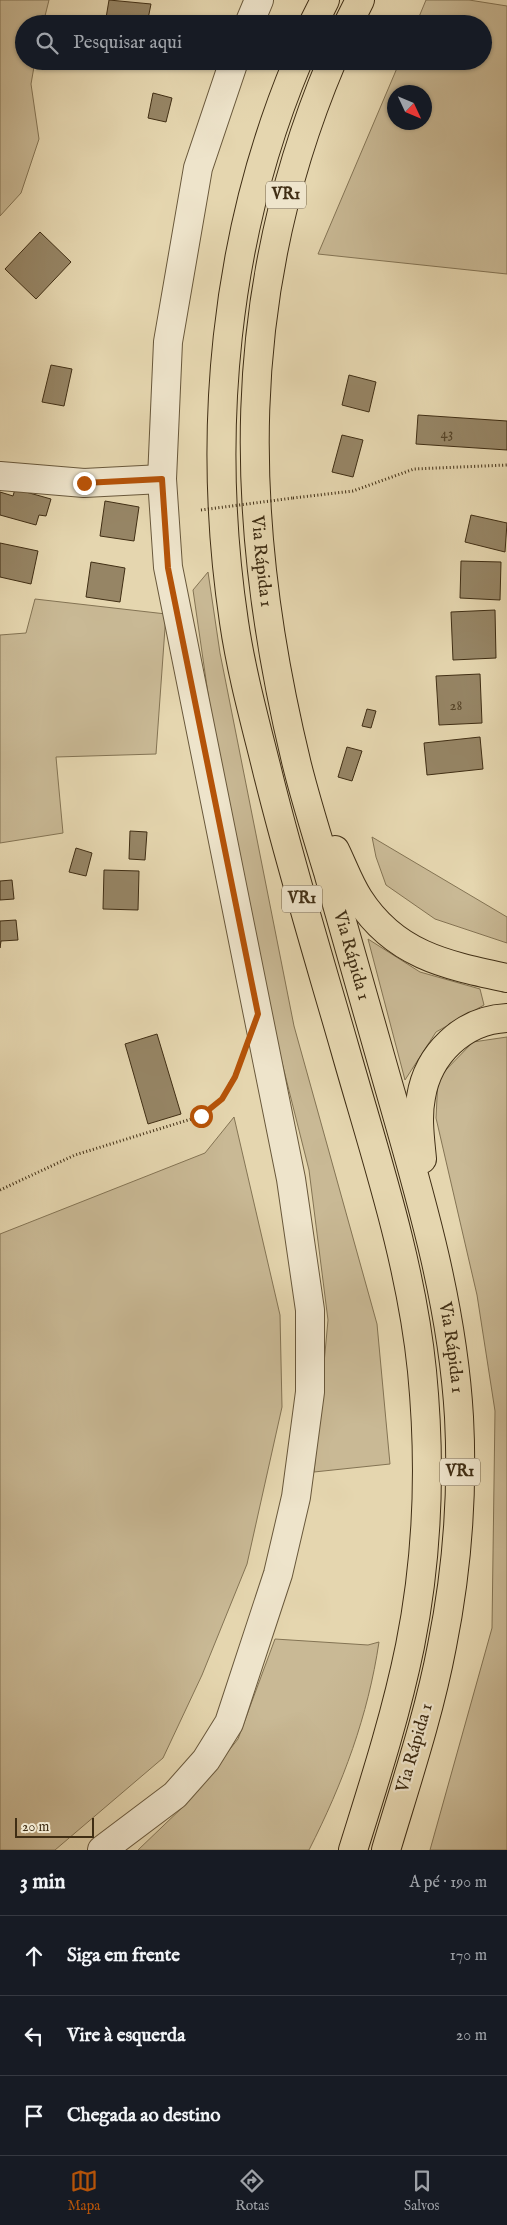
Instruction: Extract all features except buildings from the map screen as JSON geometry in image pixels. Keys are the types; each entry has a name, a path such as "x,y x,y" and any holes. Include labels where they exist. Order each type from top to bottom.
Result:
{"highway":[{"path":"318,15 325,0"},
{"path":"352,15 360,0"},
{"name":"Via Rápida 1","path":"295,70 269,140 251,204 238,269 223,387 221,446 227,565 245,682 281,827 394,1224 416,1318 426,1423 427,1485 424,1546 417,1608 409,1651 388,1737 353,1850"},
{"name":"Via Rápida 1","path":"328,70 281,210 268,274 255,390 255,498 261,562 282,695 298,768 424,1205 442,1288 459,1416 458,1535 442,1648 419,1737 386,1850"},
{"path":"298,768 357,897 381,927 401,943 424,956 448,965 507,978"},
{"path":"424,1205 419,1115 424,1082 431,1066 440,1052 465,1030 480,1022 507,1018"}],"street":[{"path":"253,15 259,0"},
{"path":"102,1850 175,1795 206,1760 229,1724 278,1574 296,1497 310,1392 310,1310 291,1179 168,568 162,479 168,342 196,178 231,70"},
{"path":"0,476 84,483 162,479"}],"path":[{"path":"201,510 353,491 414,469 507,465"},
{"path":"0,1190 76,1155 201,1116 222,1099 242,1059"}],"shaded area":[{"path":"0,0 49,0 45,15 15,15 15,70 33,70 31,84 39,139 21,193 0,216"},
{"path":"426,0 469,0 507,6 507,274 318,254 387,92 387,130 432,130 432,85 390,85 396,70 492,70 492,15 420,15"},
{"path":"208,572 220,653 294,1026 377,1324 390,1464 314,1472 328,1320 309,1170 269,1011 224,804 193,590"},
{"path":"35,599 166,614 156,754 56,757 63,833 0,843 0,635 26,633"},
{"path":"372,837 507,917 507,943 435,919 386,885 376,857"},
{"path":"368,939 420,972 480,989 484,1005 436,1032 405,1080"},
{"path":"507,1037 507,1850 430,1850 492,1628 495,1411 477,1295 436,1118 438,1078 473,1042"},
{"path":"234,1117 280,1315 282,1407 247,1564 202,1675 163,1758 55,1850 0,1850 0,1234 205,1153"},
{"path":"275,1639 368,1645 379,1642 368,1696 353,1749 333,1800 309,1850 138,1850 187,1803 238,1739"}],"route":[{"path":"84,483 162,479 168,568 258,1014 235,1077 222,1099 201,1116"}]}
